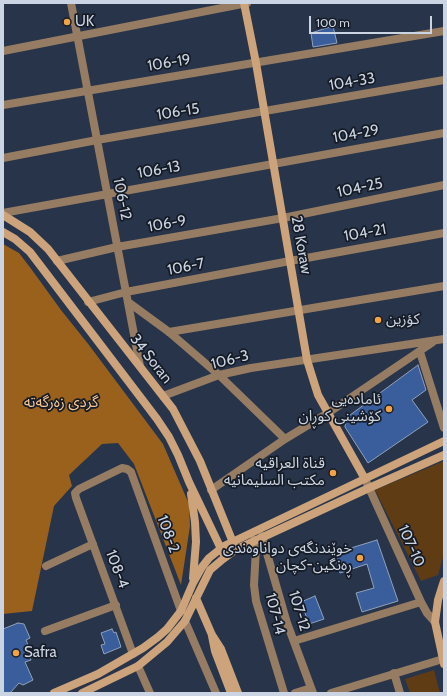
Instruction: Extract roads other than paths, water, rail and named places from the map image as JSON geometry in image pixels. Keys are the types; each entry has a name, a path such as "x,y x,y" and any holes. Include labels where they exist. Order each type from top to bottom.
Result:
{"main road":[{"name":"28 Koraw","path":"245,3 307,360 318,395 365,479"},
{"name":"34 Soran","path":"3,214 30,232 41,242 173,409 189,437 235,550"},
{"name":"34 Soran","path":"3,232 15,239 30,252 130,383 169,437 225,557"},
{"path":"54,693 98,674 133,654 167,629 180,611 192,583 202,567 220,548 444,441"},
{"path":"82,693 138,666 167,642 185,621 210,570 235,550 262,536 444,455"},
{"path":"189,482 193,502 196,536 195,563 192,583"},
{"path":"443,661 435,622 438,600 444,580"},
{"path":"196,598 212,635 221,649 238,693"},
{"path":"212,635 215,651 231,693"}],"street":[{"name":"106-12","path":"71,3 140,366"},
{"path":"3,50 77,37 245,3"},
{"name":"106-19","path":"3,106 87,90 444,31"},
{"name":"104-33","path":"264,112 444,80"},
{"name":"106-15","path":"3,158 97,140 264,112"},
{"name":"104-29","path":"273,164 444,133"},
{"name":"106-13","path":"3,214 273,164"},
{"name":"104-25","path":"283,218 444,185"},
{"name":"106-9","path":"57,261 117,247 283,218"},
{"name":"104-21","path":"290,261 444,233"},
{"name":"106-7","path":"88,302 126,292 290,261"},
{"path":"169,332 444,286"},
{"path":"128,302 169,332 219,375 285,440"},
{"name":"106-3","path":"163,396 219,375 251,368 444,339"},
{"path":"211,490 420,352 434,341"},
{"path":"420,352 444,428"},
{"name":"108-2","path":"76,493 79,489 122,468 130,472 180,611"},
{"name":"107-10","path":"365,479 421,602 427,613 435,622"},
{"name":"108-4","path":"76,493 133,654"},
{"name":"107-12","path":"262,536 294,642 312,690"},
{"name":"107-14","path":"254,540 256,548 254,585 256,601 284,693"},
{"path":"46,566 93,544"},
{"path":"294,642 421,602"},
{"path":"45,631 116,605"},
{"path":"185,621 216,693"},
{"path":"331,693 394,673 443,661"},
{"path":"138,666 150,693"},
{"path":"394,673 400,693"},
{"path":"295,693 312,690"}],"place":[{"name":"UK","path":"67,22"},
{"name":"كؤزين","path":"378,320"},
{"name":"ئامادەیی کۆشینی کوڕان","path":"389,409"},
{"name":"قناة العراقيه مكتب السليمانيه","path":"333,473"},
{"name":"خوێندنگەی دواناوەندی ڕەنگین-کچان","path":"360,558"},
{"name":"Safra","path":"16,653"}],"park label":[{"name":"گردی زەرگەتە","path":"61,403"}]}
